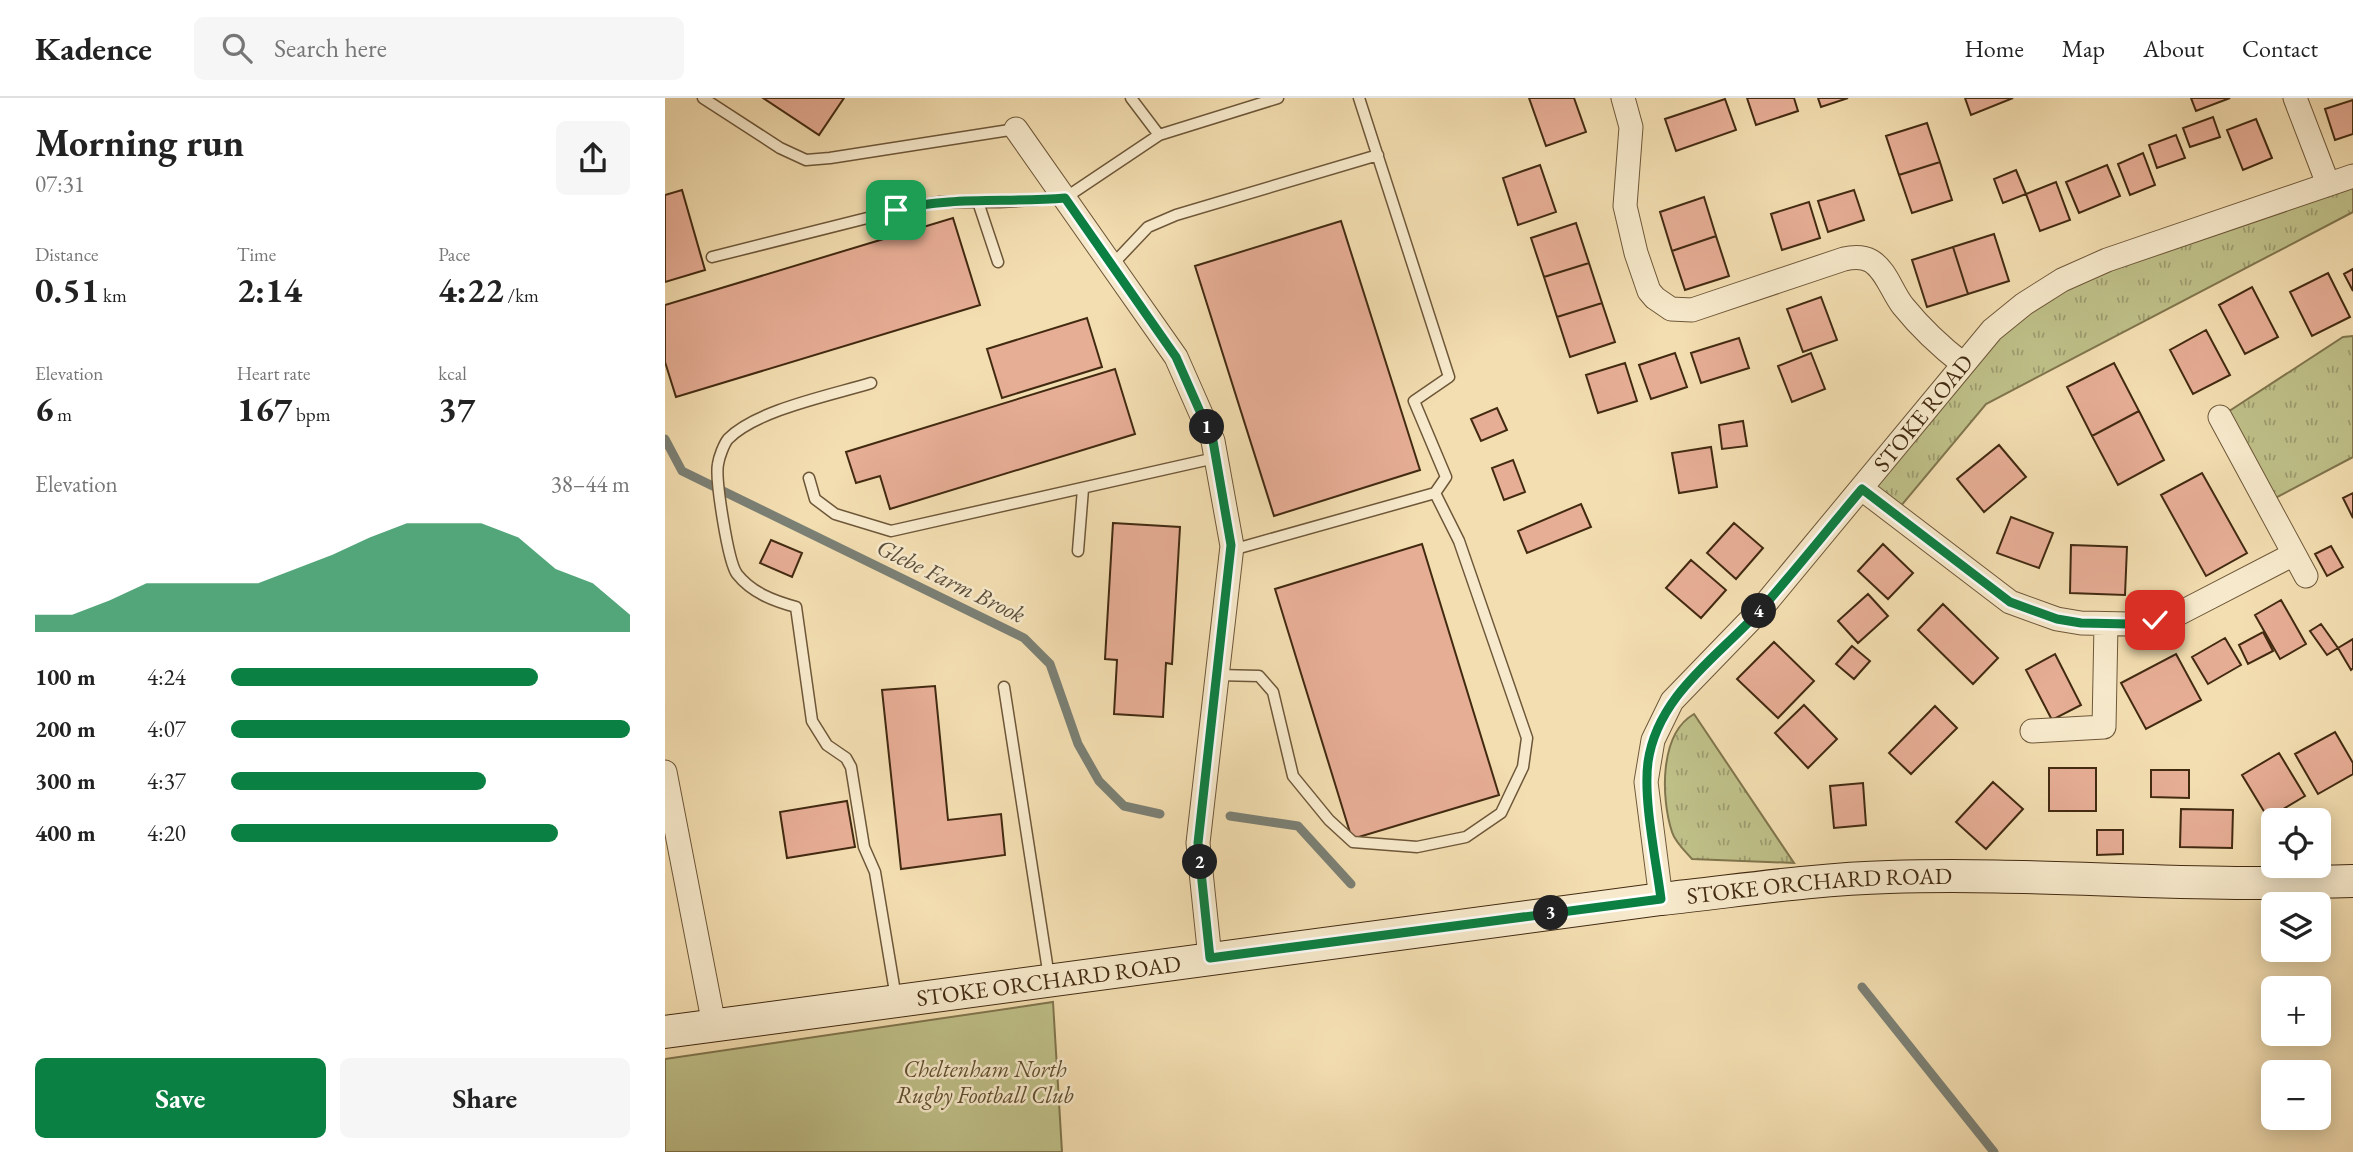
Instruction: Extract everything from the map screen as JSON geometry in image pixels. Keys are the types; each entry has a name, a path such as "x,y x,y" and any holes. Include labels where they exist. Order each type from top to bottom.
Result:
{"street":[{"path":"1623,98 1631,127 1625,206 1636,253 1650,291 1662,305 1671,309 1692,310 1844,259 1863,258 1879,268 1903,306 1944,349 1963,364"},
{"path":"2295,98 2328,184"},
{"path":"1016,129 1176,357 1213,441 1231,551 1198,843 1210,958"},
{"name":"STOKE ROAD","path":"1661,899 1646,782 1653,740 1672,701 1761,609 1992,330 2024,304 2062,280 2107,260 2353,176"},
{"path":"2220,417 2306,576"},
{"path":"1862,489 2010,602 2057,619 2106,625 2130,624 2178,614 2294,554"},
{"path":"2032,732 2104,727 2106,625"},
{"path":"665,772 714,1025"},
{"name":"STOKE ORCHARD ROAD","path":"665,1032 1661,899 1888,877 2080,877 2235,883 2353,881"}],"lane":[{"path":"703,98 780,148 806,160 1016,129"},
{"path":"1131,98 1159,135"},
{"path":"712,257 915,206 940,202 1065,198 1159,135 1278,98"},
{"path":"1231,551 1435,493 1446,477 1414,401 1449,377 1359,98"},
{"path":"1112,265 1149,227 1176,215 1378,155"},
{"path":"978,202 998,262"},
{"path":"871,383 774,412 748,424 726,441 717,465 728,551 736,573 754,590 772,601 796,607 812,722 827,746 846,758 851,767 865,847 875,872 897,1001"},
{"path":"809,478 815,499 835,514 891,531 1215,458"},
{"path":"1078,551 1083,488"},
{"path":"1217,676 1259,676 1273,692 1293,776 1329,820 1353,842 1416,847 1466,837 1501,813 1523,767 1527,738 1459,541 1435,493"},
{"path":"1004,687 1049,980"}],"green space":[{"path":"2353,176 2353,212 1986,404 1895,513 1862,489 2024,304"},
{"path":"2353,336 2353,457 2266,503 2220,417 2343,337"},
{"path":"1694,714 1794,863 1692,859 1675,839 1668,818 1666,768 1674,736"},
{"name":"Cheltenham North Rugby Football Club","path":"1053,1002 1062,1152 665,1152 665,1059"}],"building":[{"path":"763,98 844,98 819,135"},
{"path":"1529,98 1574,98 1586,132 1546,146"},
{"path":"1747,98 1794,98 1798,111 1756,125"},
{"path":"1818,98 1848,98 1821,107"},
{"path":"1965,98 2013,98 1971,115"},
{"path":"2191,98 2230,98 2196,111"},
{"path":"1725,99 1736,130 1676,151 1665,119"},
{"path":"2353,100 2353,134 2335,140 2325,109"},
{"path":"2213,117 2220,137 2190,147 2183,128"},
{"path":"2256,119 2272,158 2243,170 2227,130"},
{"path":"1927,123 1940,162 1899,175 1886,136"},
{"path":"2176,135 2185,158 2157,168 2149,145"},
{"path":"2143,153 2155,185 2130,195 2118,164"},
{"path":"1940,162 1952,200 1912,213 1899,175"},
{"path":"1540,165 1556,212 1518,225 1503,178"},
{"path":"2107,165 2120,196 2079,213 2066,182"},
{"path":"2016,170 2026,194 2003,203 1994,179"},
{"path":"2056,182 2070,220 2040,231 2026,194"},
{"path":"682,190 705,270 665,282 665,195"},
{"path":"1854,190 1864,220 1828,232 1818,201"},
{"path":"1704,197 1716,236 1672,251 1660,212"},
{"path":"1809,202 1820,238 1782,250 1771,214"},
{"path":"953,218 980,305 676,397 665,362 665,305"},
{"path":"1341,221 1420,470 1274,516 1195,266"},
{"path":"1576,223 1589,263 1544,277 1531,238"},
{"path":"1994,234 2009,281 1968,294 1953,247"},
{"path":"1716,236 1729,276 1685,290 1672,251"},
{"path":"1953,247 1968,294 1927,307 1912,260"},
{"path":"1589,263 1602,303 1557,317 1544,277"},
{"path":"2353,269 2353,291 2344,274"},
{"path":"2328,273 2350,317 2312,336 2290,292"},
{"path":"2252,287 2278,337 2245,354 2219,305"},
{"path":"1821,297 1837,340 1803,352 1787,309"},
{"path":"1602,303 1615,342 1570,357 1557,317"},
{"path":"1087,318 1102,367 1002,398 987,349"},
{"path":"2206,330 2230,375 2193,394 2170,350"},
{"path":"1739,338 1749,368 1701,383 1691,353"},
{"path":"1675,353 1687,387 1651,399 1639,365"},
{"path":"1811,353 1825,389 1792,402 1778,366"},
{"path":"1625,363 1637,401 1598,413 1586,375"},
{"path":"2114,363 2139,411 2092,436 2067,387"},
{"path":"1115,369 1135,434 890,509 880,476 856,483 846,452"},
{"path":"1497,408 1507,430 1481,441 1471,419"},
{"path":"2139,411 2164,460 2118,485 2092,436"},
{"path":"1743,421 1747,446 1722,449 1719,425"},
{"path":"1999,445 2026,477 1984,512 1957,479"},
{"path":"1711,447 1717,487 1679,493 1672,453"},
{"path":"1513,460 1525,492 1504,500 1492,468"},
{"path":"2202,473 2247,553 2206,576 2161,495"},
{"path":"2353,493 2353,518 2343,498"},
{"path":"1581,504 1591,527 1527,553 1518,531"},
{"path":"2011,517 2053,533 2039,568 1997,553"},
{"path":"1113,523 1180,527 1172,664 1166,663 1163,717 1114,714 1117,660 1105,659"},
{"path":"1734,523 1763,548 1736,579 1707,553"},
{"path":"771,540 802,553 792,577 760,563"},
{"path":"1422,544 1499,795 1352,839 1275,589"},
{"path":"1883,544 1913,573 1888,599 1858,571"},
{"path":"2071,545 2127,547 2125,595 2070,593"},
{"path":"2331,546 2343,567 2327,576 2315,554"},
{"path":"1691,560 1726,590 1701,618 1666,588"},
{"path":"1868,594 1888,616 1858,643 1838,621"},
{"path":"2281,600 2306,644 2280,659 2255,615"},
{"path":"1943,604 1998,658 1973,684 1918,630"},
{"path":"2321,624 2338,648 2327,655 2310,631"},
{"path":"2263,632 2273,651 2248,664 2239,645"},
{"path":"2225,638 2241,665 2208,684 2192,657"},
{"path":"2353,639 2353,668 2351,670 2338,648"},
{"path":"1774,642 1814,681 1778,718 1737,679"},
{"path":"1852,646 1870,661 1854,679 1836,664"},
{"path":"2055,654 2081,705 2052,720 2026,670"},
{"path":"2176,654 2201,700 2146,729 2121,683"},
{"path":"935,686 948,820 1001,814 1005,855 901,869 882,690"},
{"path":"1804,705 1837,739 1808,768 1775,733"},
{"path":"1935,706 1957,728 1911,774 1889,753"},
{"path":"2335,732 2353,763 2353,774 2318,794 2295,754"},
{"path":"2279,753 2305,796 2285,808 2262,808 2242,775"},
{"path":"2049,768 2096,768 2096,811 2049,811"},
{"path":"2151,770 2189,770 2189,798 2151,797"},
{"path":"1993,782 2023,809 1986,849 1956,822"},
{"path":"1863,783 1866,825 1834,828 1830,786"},
{"path":"847,801 855,847 787,858 780,812"},
{"path":"2181,809 2233,810 2232,848 2180,847"},
{"path":"2097,830 2123,830 2123,854 2097,855"}],"waterway":[{"name":"Glebe Farm Brook","path":"665,439 682,471 1024,638 1050,664 1078,744 1099,781 1124,806 1160,814"},
{"name":"Glebe Farm Brook","path":"1230,816 1298,826 1351,884"},
{"path":"1862,987 1994,1152"}],"route":[{"path":"896,210 940,202 1065,198 1176,357 1213,441 1231,545 1198,843 1210,958 1661,899 1646,782 1653,740 1661,720 1672,701 1761,609 1862,489 2010,602 2033,612 2081,623 2106,625 2155,620"}]}
